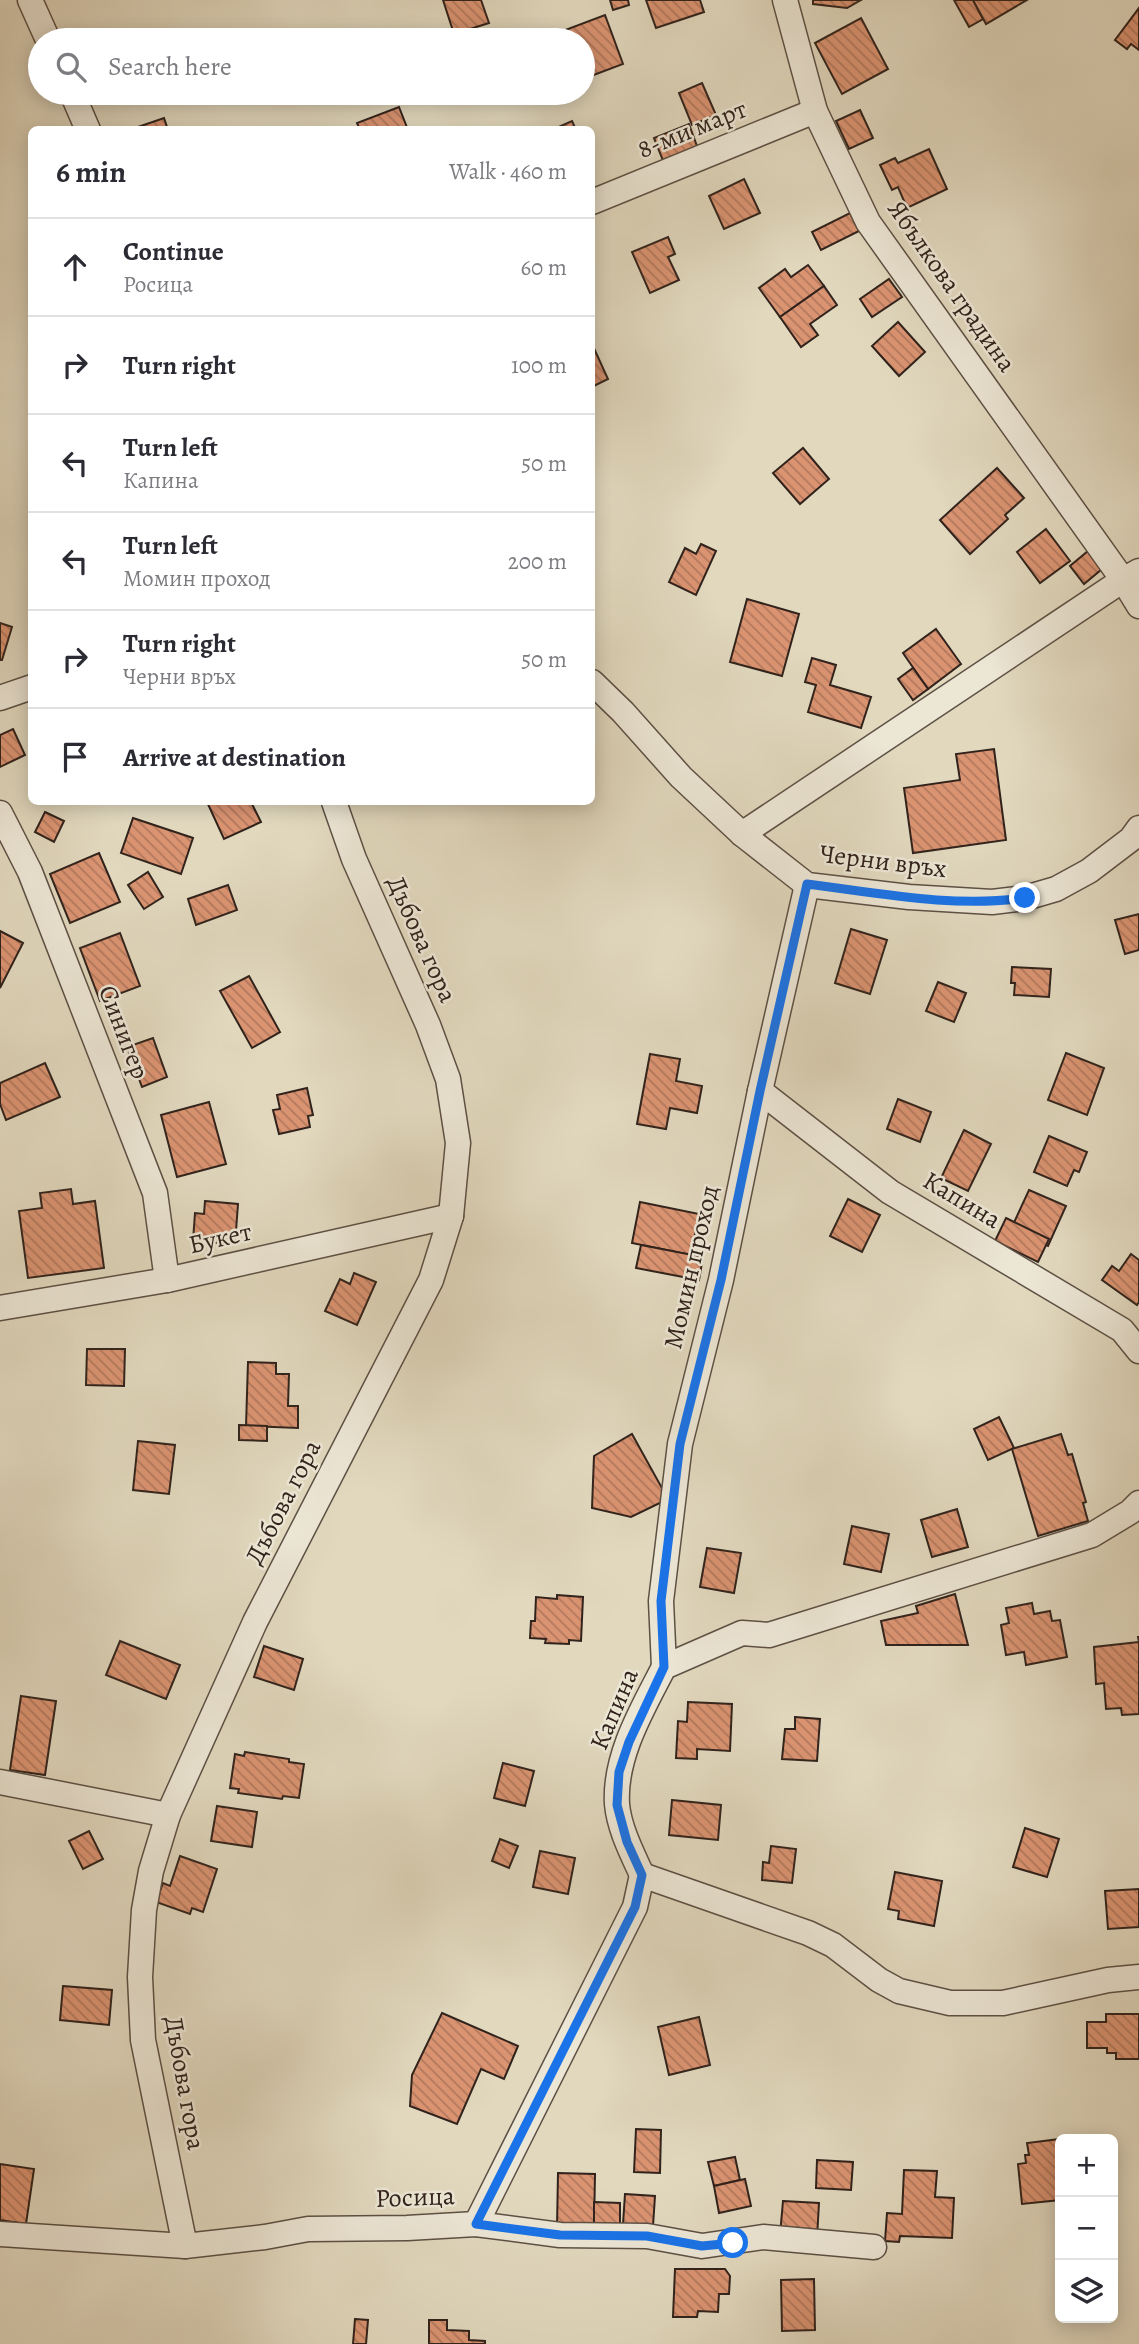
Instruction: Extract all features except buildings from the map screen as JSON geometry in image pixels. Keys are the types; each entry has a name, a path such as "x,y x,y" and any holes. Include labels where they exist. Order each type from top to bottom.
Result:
{"street":[{"name":"Ябълкова градина","path":"785,0 815,111 868,222 1131,575"},
{"path":"32,1 43,28"},
{"path":"77,105 86,126"},
{"name":"8-ми март","path":"595,201 815,111"},
{"path":"742,834 1131,575 1139,606"},
{"name":"Черни връх","path":"595,685 623,712 681,778 742,834 807,884 909,897 992,902 1025,898 1056,889 1089,871 1131,839 1139,828"},
{"path":"0,698 28,688"},
{"name":"Дъбова гора","path":"185,2246 143,2040 140,1976 144,1910 151,1871 168,1815 255,1622 431,1280 451,1216 458,1143 448,1079 428,1025 354,859 335,805"},
{"name":"Синигер","path":"0,813 30,873 155,1193 167,1280"},
{"name":"Момин проход","path":"664,1667 661,1601 680,1444 721,1280 807,884"},
{"name":"Капина","path":"760,1091 890,1192 1122,1330 1139,1351"},
{"name":"Букет","path":"0,1308 167,1280 451,1216"},
{"name":"Капина","path":"642,1875 627,1842 617,1805 619,1772 629,1742 664,1667 742,1633 769,1635 1092,1535 1130,1512 1139,1503"},
{"path":"0,1782 168,1815"},
{"path":"476,2224 635,1907 642,1875 808,1933 833,1945 879,1980 900,1991 950,2003 1003,2003 1108,1980 1139,1977"},
{"name":"Росица","path":"0,2234 185,2246 308,2229 476,2224 560,2235 647,2236 702,2246 763,2237 874,2247"}],"route":[{"path":"733,2243 702,2246 647,2236 560,2235 476,2224 635,1907 642,1875 627,1842 617,1805 619,1772 645,1704 664,1667 661,1601 680,1444 721,1280 807,884 909,897 992,902 1025,898"}]}
